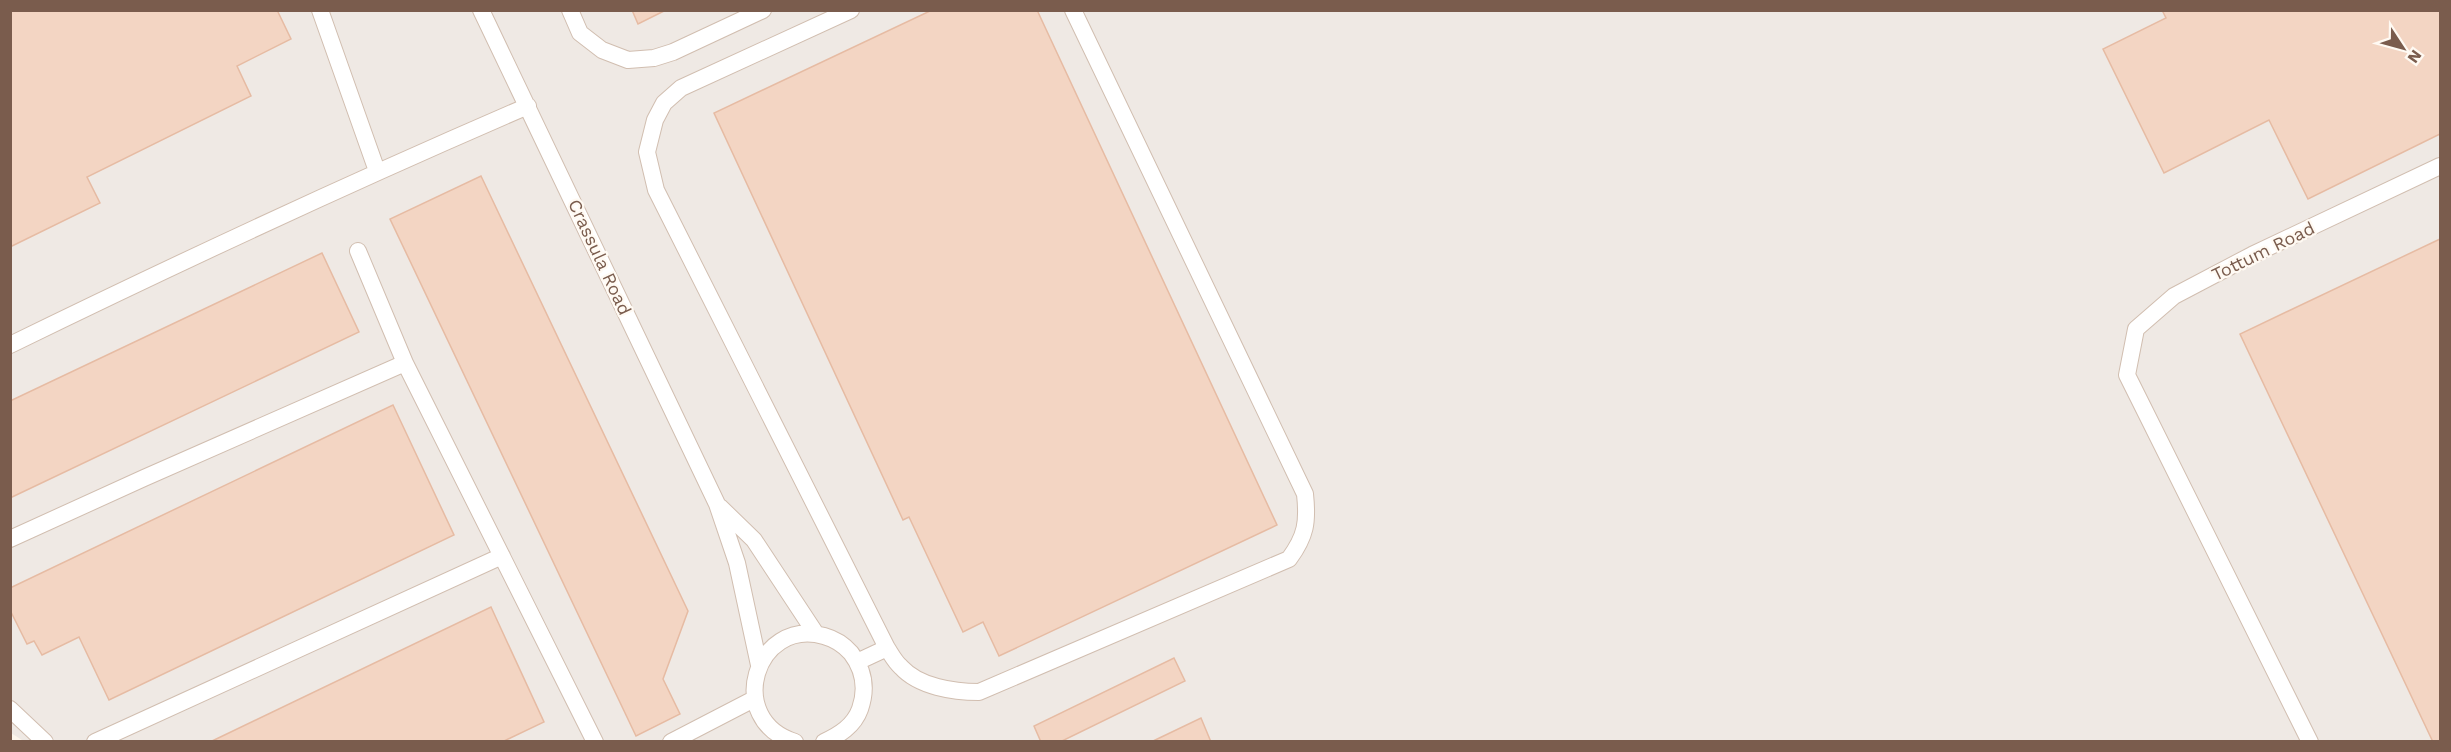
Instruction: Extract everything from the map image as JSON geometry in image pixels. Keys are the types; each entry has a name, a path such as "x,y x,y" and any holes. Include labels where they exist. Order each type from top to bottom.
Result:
{"lane":[{"path":"320,10 377,171"},
{"name":"Crassula Road","path":"481,10 717,504 737,563 759,665 754,682 754,699"},
{"path":"570,10 580,33 602,50 628,60 654,58 673,52 763,10"},
{"path":"851,10 681,88 664,103 655,120 647,152 656,190 887,648 902,668 925,683 959,692 979,693 1289,559 1302,541 1307,516 1305,494 1073,10"},
{"path":"10,345 185,260 377,171 528,106"},
{"name":"Tottum Road","path":"2310,741 2127,375 2136,329 2174,296 2252,255 2440,166"},
{"path":"358,251 405,363 595,741"},
{"path":"10,539 144,477 405,363"},
{"name":"Crassula Road","path":"717,504 753,540 816,634"},
{"path":"95,741 502,556"},
{"path":"759,665 769,651 782,640 799,634 816,634 832,638 847,648 857,662 863,678 864,687 859,712 849,726 835,737 824,741"},
{"path":"857,662 887,648"},
{"path":"671,741 754,699 760,716 771,729 785,739 795,741"},
{"path":"10,710 45,741"}],"shaded area":[{"path":"11,11 2440,11 2440,741 25,742 11,733"}],"building":[{"path":"10,10 277,10 291,39 237,66 251,96 87,177 100,203 10,247"},
{"path":"632,10 666,10 638,24"},
{"path":"932,10 1037,10 1277,525 999,656 983,622 963,632 909,517 903,520 714,113"},
{"path":"2162,10 2440,10 2440,134 2308,199 2269,120 2164,173 2103,49 2166,18"},
{"path":"481,176 688,611 663,679 680,714 636,736 390,219"},
{"path":"2440,239 2440,742 2433,742 2240,334"},
{"path":"322,253 359,332 10,498 10,401"},
{"path":"393,405 454,535 109,700 79,637 42,655 34,641 27,644 10,610 10,588"},
{"path":"491,607 544,722 502,742 210,742"},
{"path":"1174,658 1185,681 1060,742 1041,742 1034,726"},
{"path":"1201,718 1211,742 1151,742"}]}
